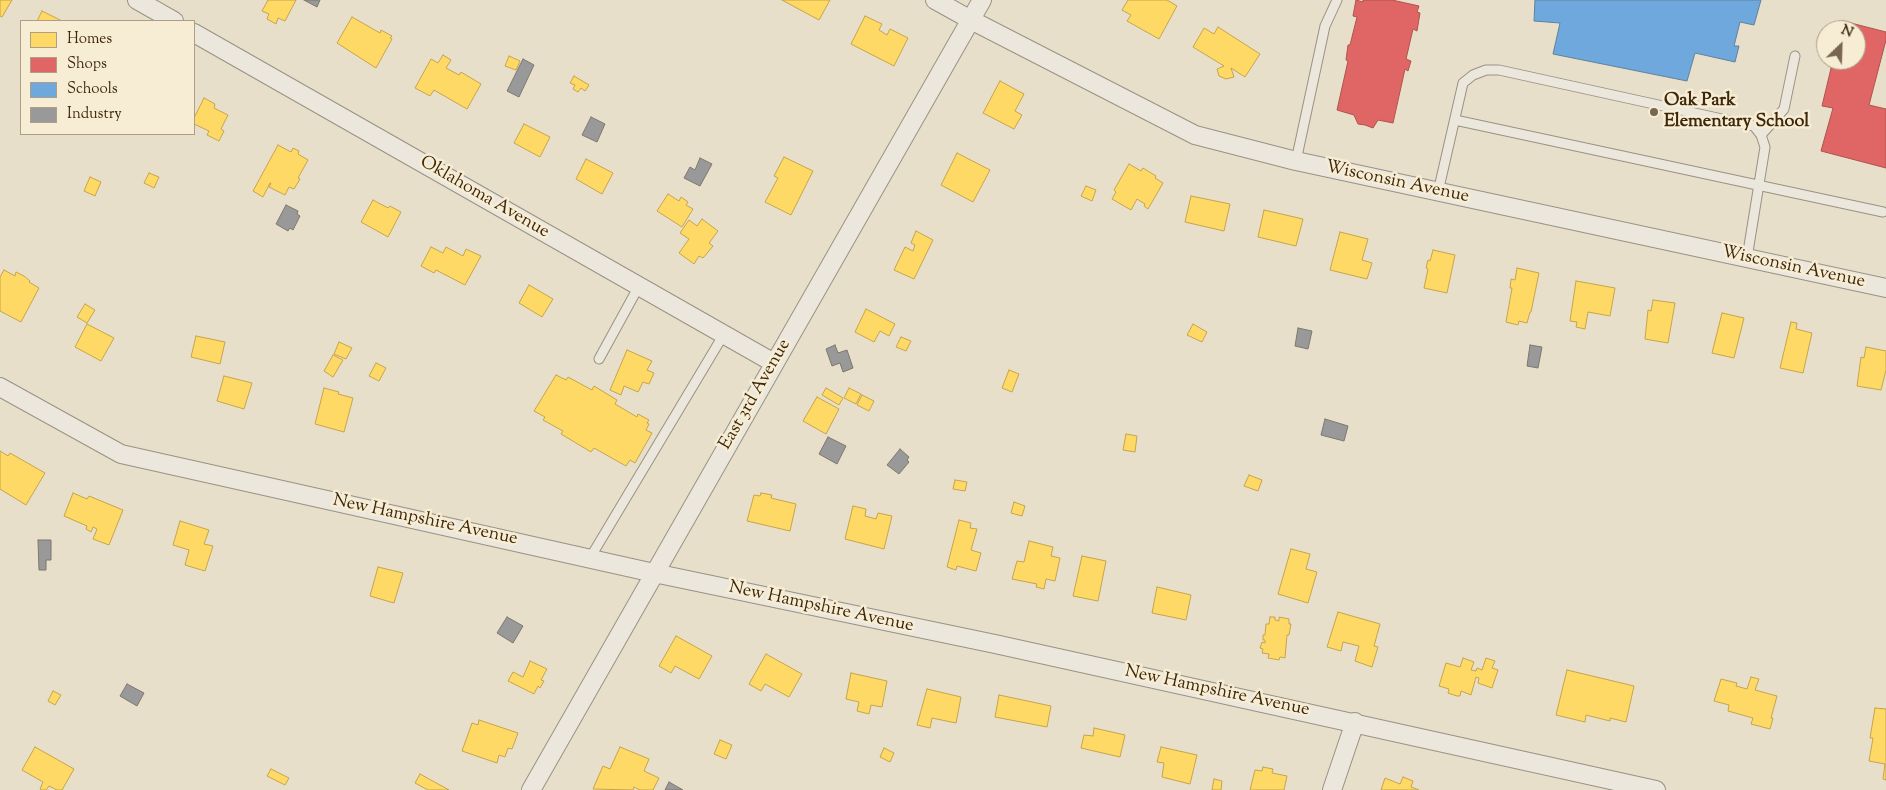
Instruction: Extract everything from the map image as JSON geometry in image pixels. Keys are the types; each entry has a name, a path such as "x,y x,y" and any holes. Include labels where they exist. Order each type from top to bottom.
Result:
{"street":[{"path":"136,0 172,20"},
{"name":"Wisconsin Avenue","path":"936,0 971,20 1195,135 1296,161 1886,288"},
{"name":"East 3rd Avenue","path":"530,790 982,0"},
{"name":"Oklahoma Avenue","path":"195,34 774,363"},
{"name":"New Hampshire Avenue","path":"0,387 120,454 654,573 1005,646 1656,790"},
{"path":"1332,790 1355,722"}],"lane":[{"path":"1296,161 1325,26 1337,0"},
{"path":"1761,135 1784,109 1795,56"},
{"path":"1438,192 1463,83 1473,75 1486,70 1499,70 1754,126 1761,135 1765,147 1747,258"},
{"path":"1455,120 1760,184 1883,212"},
{"path":"599,359 639,286"},
{"path":"590,558 724,334"}],"building: Homes":[{"path":"0,0 12,0 2,17 0,16"},
{"path":"268,0 296,0 285,21 278,18 276,24 267,19 269,14 262,11"},
{"path":"782,0 830,0 819,20"},
{"path":"1128,0 1167,0 1177,6 1159,39 1127,21 1131,15 1122,10"},
{"path":"42,11 60,20 38,20"},
{"path":"865,16 882,24 879,30 887,35 890,29 908,38 894,66 851,44"},
{"path":"352,17 380,33 381,30 392,36 376,68 337,43"},
{"path":"1218,27 1260,54 1245,77 1231,68 1234,77 1226,79 1219,76 1217,69 1224,66 1193,47 1204,28 1214,34"},
{"path":"443,55 451,60 446,68 459,75 461,72 481,84 467,109 434,90 430,96 415,88 431,59 438,63"},
{"path":"509,56 520,61 516,70 505,66"},
{"path":"574,76 589,85 585,91 581,88 578,92 573,89 575,85 570,83"},
{"path":"1000,81 1024,94 1015,111 1022,115 1014,129 983,113"},
{"path":"204,98 215,104 214,108 228,115 221,129 224,131 219,141 207,135 209,131 195,124 195,116"},
{"path":"524,124 550,137 540,157 514,143"},
{"path":"278,145 291,152 293,148 299,151 298,154 308,160 294,189 289,187 285,195 269,187 270,183 263,197 253,191"},
{"path":"957,153 990,170 973,202 941,185"},
{"path":"784,157 813,171 791,215 765,202 778,178 774,176"},
{"path":"586,159 613,173 602,194 576,179"},
{"path":"1129,164 1141,171 1143,168 1163,183 1148,209 1144,206 1145,204 1137,199 1131,210 1112,199 1116,192 1114,190"},
{"path":"149,173 159,177 154,188 144,183"},
{"path":"90,177 101,182 95,196 84,191"},
{"path":"1086,186 1096,190 1092,201 1081,196"},
{"path":"668,194 679,201 681,197 688,202 686,205 693,209 682,227 657,211"},
{"path":"1191,196 1230,204 1224,231 1185,222"},
{"path":"373,200 401,212 388,237 361,222"},
{"path":"1264,210 1303,219 1296,246 1258,237"},
{"path":"702,219 718,231 709,243 713,246 703,258 699,256 694,264 679,253 689,239 680,233 689,220 697,226"},
{"path":"916,231 933,240 914,279 894,270 905,247 913,251 915,245 911,243"},
{"path":"1340,232 1368,239 1362,260 1372,263 1367,279 1330,270"},
{"path":"431,247 443,253 446,247 463,256 466,249 481,256 465,285 436,270 434,273 421,266"},
{"path":"1433,250 1455,255 1447,293 1424,288 1428,269 1426,268"},
{"path":"1517,268 1539,273 1527,323 1519,321 1518,325 1506,322 1512,288 1510,288 1511,279 1515,280"},
{"path":"4,270 15,276 16,272 24,276 29,282 39,288 21,322 0,311 0,277"},
{"path":"1576,281 1615,288 1610,316 1588,312 1585,329 1576,327 1577,322 1570,321"},
{"path":"529,285 553,299 542,317 519,303"},
{"path":"1653,300 1675,303 1668,343 1645,339 1648,310 1651,311"},
{"path":"85,304 95,310 87,323 77,317"},
{"path":"866,309 895,324 889,336 880,331 874,342 855,332"},
{"path":"1722,313 1744,318 1734,358 1712,353"},
{"path":"1791,322 1797,323 1796,329 1812,333 1803,373 1780,368"},
{"path":"87,324 114,338 101,361 75,347"},
{"path":"1193,324 1207,332 1202,342 1187,335"},
{"path":"196,336 225,342 220,364 191,357"},
{"path":"901,337 911,341 906,351 896,347"},
{"path":"339,342 352,348 346,359 334,354"},
{"path":"1866,347 1886,351 1886,370 1881,390 1857,386 1861,357 1864,358"},
{"path":"627,350 652,361 647,370 654,373 649,384 643,382 638,392 624,386 621,395 610,390"},
{"path":"333,355 343,360 333,377 324,371"},
{"path":"376,363 386,368 379,381 369,376"},
{"path":"1009,370 1019,374 1012,392 1002,388"},
{"path":"556,375 566,380 568,377 592,390 594,386 617,400 615,404 637,417 638,414 649,420 646,430 652,433 635,463 630,460 626,466 594,448 591,452 561,434 563,431 543,420 545,417 534,411"},
{"path":"224,376 252,383 244,409 217,401"},
{"path":"324,388 353,398 344,432 315,424"},
{"path":"826,388 843,398 839,405 822,395"},
{"path":"849,388 861,394 856,404 844,398"},
{"path":"862,395 874,401 869,411 857,405"},
{"path":"817,397 839,409 826,434 803,421"},
{"path":"1126,434 1137,436 1135,452 1123,450"},
{"path":"0,451 8,456 10,453 45,473 26,505 0,489"},
{"path":"1249,475 1262,480 1258,491 1244,486"},
{"path":"955,480 967,482 965,491 953,489"},
{"path":"73,493 87,499 89,496 123,510 109,545 93,539 97,529 93,527 91,532 86,529 87,526 64,516"},
{"path":"761,493 772,495 771,498 796,504 790,531 747,521 754,495 760,496"},
{"path":"1014,502 1025,506 1022,516 1011,513"},
{"path":"853,506 866,509 865,516 876,519 878,513 892,516 884,549 845,539"},
{"path":"959,520 971,523 970,528 977,529 971,550 981,553 976,571 957,566 956,570 947,567"},
{"path":"180,521 209,530 204,544 213,546 205,571 185,565 189,550 173,545"},
{"path":"1029,541 1053,547 1051,556 1060,558 1055,581 1046,579 1044,589 1036,587 1037,584 1012,579 1017,561 1024,562"},
{"path":"1291,549 1310,554 1306,569 1317,572 1308,603 1278,594"},
{"path":"1082,556 1106,561 1098,601 1073,596"},
{"path":"378,567 403,573 394,603 370,596"},
{"path":"1157,587 1191,595 1186,620 1152,613"},
{"path":"1338,612 1380,624 1374,646 1378,647 1372,667 1355,661 1359,646 1343,642 1341,651 1327,647"},
{"path":"1270,617 1275,617 1275,620 1279,621 1279,617 1289,619 1289,624 1291,624 1289,635 1287,635 1285,658 1280,657 1279,660 1268,658 1269,654 1262,653 1263,649 1260,648 1262,642 1265,643 1263,635 1265,635 1266,624 1269,624"},
{"path":"676,636 712,656 699,679 675,666 671,673 659,666"},
{"path":"766,654 802,674 789,697 765,684 761,691 749,684"},
{"path":"1463,658 1474,662 1471,670 1476,671 1477,668 1482,670 1486,658 1495,661 1492,668 1498,670 1492,688 1478,683 1479,678 1476,677 1471,695 1461,691 1460,696 1457,696 1448,693 1449,689 1439,686 1446,663 1460,667"},
{"path":"530,661 547,669 541,680 544,681 540,688 538,686 534,694 508,681 513,672 523,677"},
{"path":"1567,670 1634,686 1626,722 1610,718 1610,721 1586,715 1585,722 1556,715"},
{"path":"851,673 887,681 882,707 871,705 869,714 857,711 859,702 846,699"},
{"path":"1751,677 1759,679 1755,690 1777,696 1770,729 1751,724 1753,718 1728,711 1729,705 1714,701 1721,679 1737,683 1736,686 1747,689"},
{"path":"927,689 961,697 956,723 932,718 930,728 917,725"},
{"path":"53,691 61,695 55,705 48,701"},
{"path":"999,695 1051,706 1047,727 995,717"},
{"path":"1875,708 1886,709 1886,780 1883,779 1885,764 1869,761 1873,738 1870,738"},
{"path":"479,720 518,733 512,749 508,748 505,757 499,755 497,763 462,751 472,723 478,725"},
{"path":"1094,728 1125,735 1120,757 1081,748 1084,735 1093,736"},
{"path":"720,740 732,745 726,759 714,754"},
{"path":"35,747 74,769 62,790 49,786 46,790 40,789 43,782 22,770"},
{"path":"620,747 649,759 644,771 659,778 653,790 640,790 634,787 633,790 593,789 603,766 610,769"},
{"path":"1161,747 1197,755 1190,784 1162,777 1164,763 1157,762"},
{"path":"884,748 894,753 890,762 880,757"},
{"path":"1263,767 1273,769 1272,773 1287,776 1284,790 1250,790 1255,770 1262,771"},
{"path":"271,769 289,778 285,785 267,776"},
{"path":"420,774 449,790 428,790 415,783"},
{"path":"1403,777 1413,781 1411,787 1419,790 1381,790 1385,778 1400,784"},
{"path":"1214,779 1222,781 1221,790 1212,790"}],"building: Shops":[{"path":"1356,0 1363,2 1363,0 1392,0 1419,6 1417,12 1420,13 1417,31 1413,29 1406,59 1411,61 1408,71 1405,69 1393,123 1378,120 1373,128 1358,124 1354,115 1337,110 1348,61 1346,60 1348,45 1350,45 1357,17 1353,16"},
{"path":"1866,27 1886,32 1886,40 1869,105 1886,109 1886,168 1821,151 1833,108 1822,106 1831,70 1866,70"}],"building: Schools":[{"path":"1535,0 1761,0 1754,25 1740,22 1734,46 1739,46 1735,62 1695,53 1687,81 1553,54 1560,23 1534,21"}],"building: Industry":[{"path":"304,0 320,0 317,7"},
{"path":"523,59 534,65 519,97 507,91"},
{"path":"591,117 605,124 597,142 582,135"},
{"path":"700,158 712,164 700,186 684,178 690,167 695,170"},
{"path":"286,205 298,211 297,214 300,216 293,230 290,228 288,231 276,224"},
{"path":"1298,328 1312,331 1308,349 1295,346"},
{"path":"835,345 838,353 847,350 853,368 843,372 840,363 832,366 826,349"},
{"path":"1530,345 1542,347 1538,368 1527,366"},
{"path":"1325,419 1348,426 1344,441 1321,435"},
{"path":"828,437 846,446 837,464 819,454"},
{"path":"900,449 909,457 907,460 909,462 899,474 887,465"},
{"path":"38,540 51,540 51,560 46,560 46,570 39,570"},
{"path":"507,617 523,626 513,643 497,633"},
{"path":"127,684 144,693 137,706 120,696"},
{"path":"669,782 683,790 665,790"}],"place":[{"name":"Oak Park Elementary School","path":"1654,112"}]}
